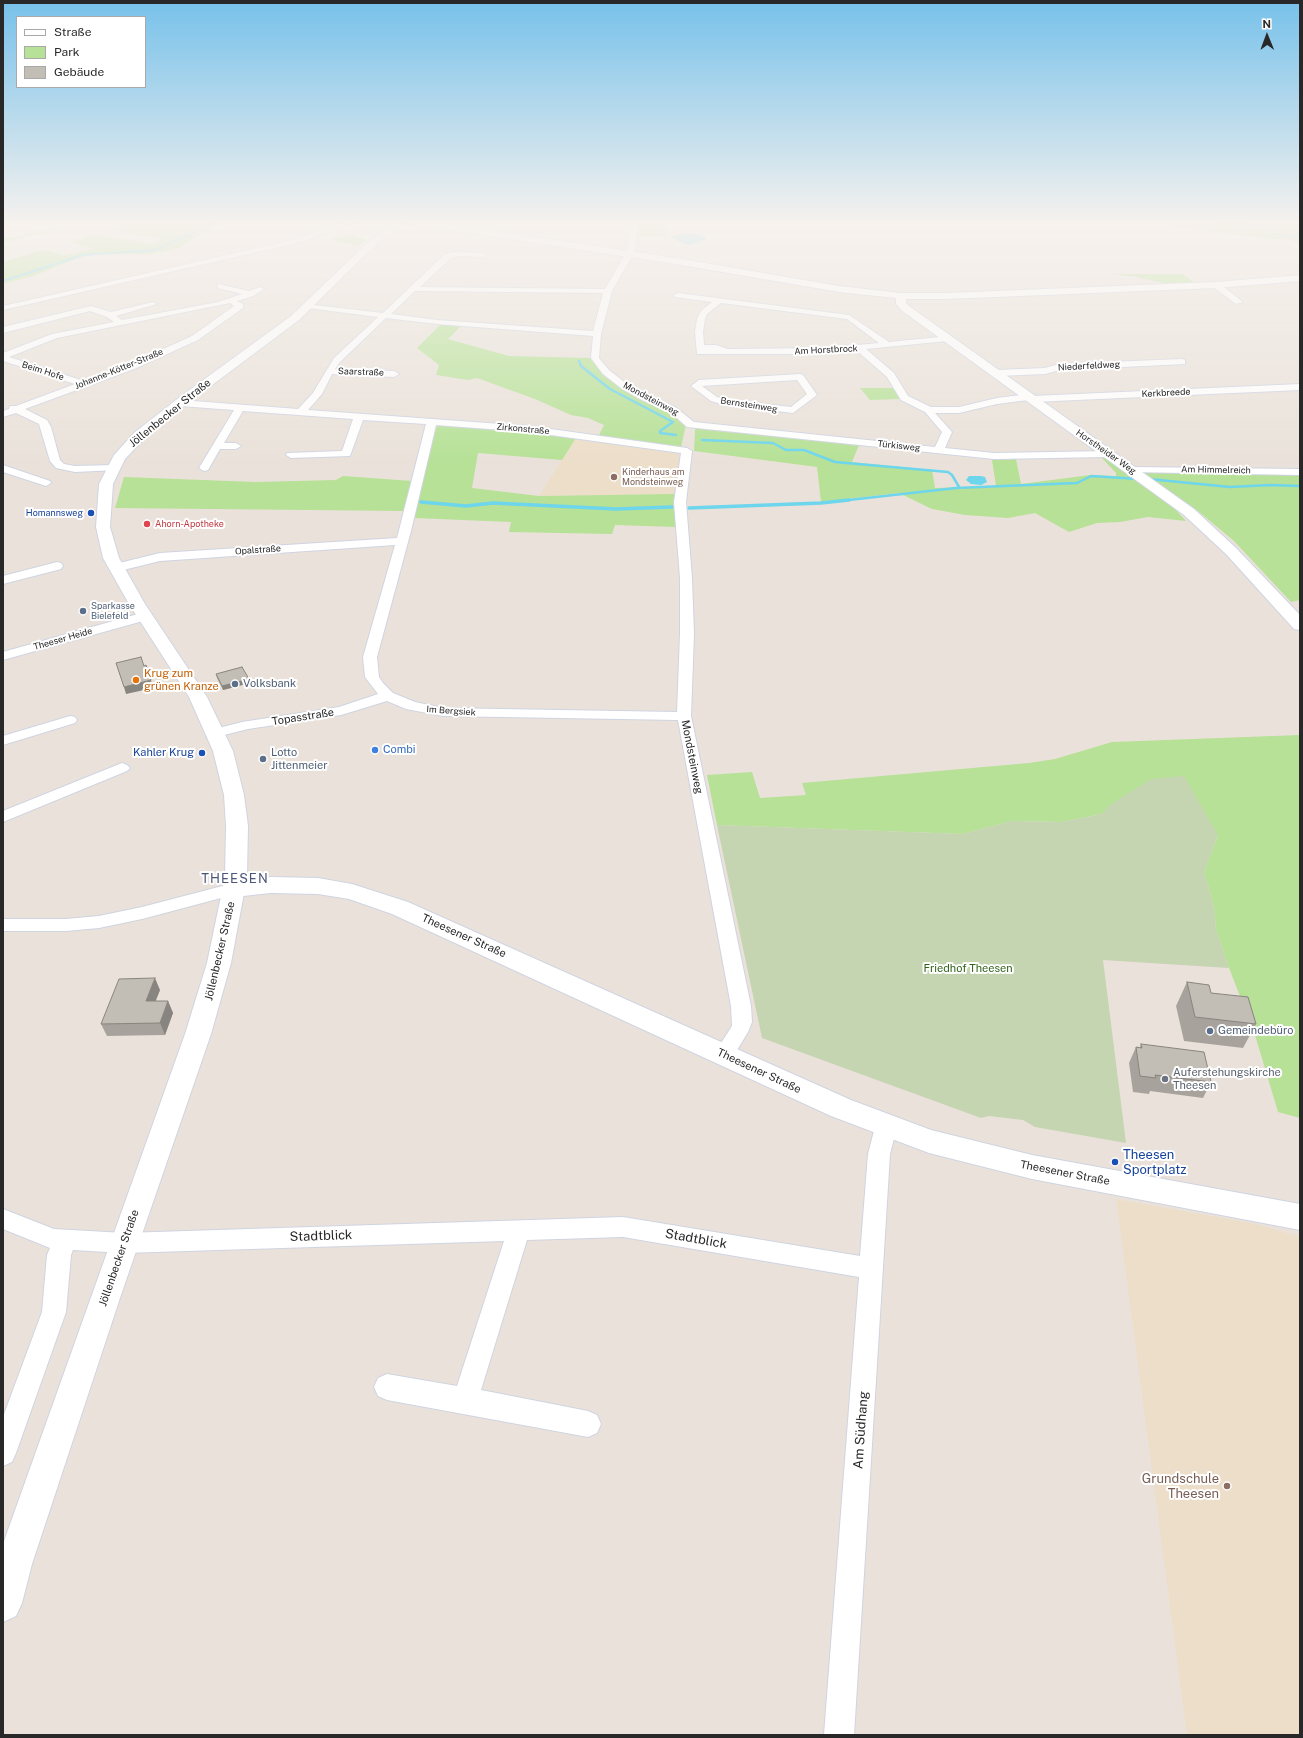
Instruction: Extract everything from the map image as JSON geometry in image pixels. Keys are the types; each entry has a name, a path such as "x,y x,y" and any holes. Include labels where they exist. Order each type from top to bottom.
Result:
{"street":[{"path":"3,308 29,302"},
{"path":"3,357 55,336 226,302"},
{"name":"Johanne-Kötter-Straße","path":"3,414 131,366 201,335 240,306 233,302"},
{"name":"Jöllenbecker Straße","path":"3,1603 14,1564 124,1243 198,1034 219,963 234,889 237,843 234,795 230,772 216,733 189,682 115,568 106,543 103,517 106,484 114,468 130,445 180,403 267,340 312,302"},
{"name":"Saarstraße","path":"301,412 317,394 329,371 356,342 400,302"},
{"name":"Mondsteinweg","path":"605,302 597,334 595,358 606,372 627,388 672,409 686,419 691,425"},
{"name":"Am Horstbrock","path":"716,302 700,319 700,347 716,348 728,352 784,355 947,338"},
{"path":"733,302 849,318 888,345"},
{"name":"Horstheider Weg","path":"902,302 902,306 1132,470 1200,521 1300,625"},
{"path":"110,315 153,304"},
{"path":"308,306 449,323 597,334"},
{"path":"3,330 91,308 110,315 120,324"},
{"path":"858,348 891,375 904,398 930,410 930,414 947,432 939,450"},
{"name":"Beim Hofe","path":"3,357 84,384"},
{"name":"Niederfeldweg","path":"997,373 1045,370 1059,367 1182,362"},
{"name":"Saarstraße","path":"329,371 394,374"},
{"name":"Bernsteinweg","path":"798,374 812,395 793,410 727,403 714,399 696,386 699,384 798,374"},
{"name":"Kerkbreede","path":"930,410 959,410 997,401 1030,398 1300,388"},
{"name":"Zirkonstraße","path":"180,403 529,429 686,451"},
{"path":"3,404 36,416 43,422 46,427 55,461 60,466 75,469 114,468"},
{"path":"204,468 240,408"},
{"path":"291,455 346,454 359,416"},
{"name":"Im Bergsiek","path":"432,422 402,541 370,657 372,677 378,686 388,696 411,706 443,712 684,716"},
{"name":"Türkisweg","path":"691,425 1005,456 1108,454"},
{"path":"217,446 236,446"},
{"name":"Mondsteinweg","path":"686,451 680,502 686,593 684,716 741,1006 741,1027 724,1054"},
{"path":"3,468 46,483"},
{"name":"Am Himmelreich","path":"1132,470 1300,472"},
{"name":"Opalstraße","path":"115,568 160,557 402,541"},
{"path":"3,580 57,566"},
{"name":"Theeser Heide","path":"3,656 145,616"},
{"name":"Topasstraße","path":"216,733 247,725 341,711 388,696"},
{"path":"3,741 70,720"},
{"path":"3,817 122,768"},
{"name":"Theesener Straße","path":"234,889 271,885 318,886 352,892 381,901 400,908 841,1108 886,1126 966,1152 1032,1168 1300,1217"},
{"path":"3,925 66,925 99,922 234,889"},
{"name":"Am Südhang","path":"839,1735 879,1154 886,1126"},
{"name":"Stadtblick","path":"3,1220 53,1239 124,1243 519,1229 623,1227 872,1269"},
{"path":"465,1400 519,1229"},
{"path":"3,1453 54,1312 59,1255 66,1240"},
{"path":"387,1387 465,1400 588,1424"}],"shaded area":[{"name":"Kinderhaus am Mondsteinweg","path":"576,438 680,454 675,494 539,496"},
{"name":"Grundschule Theesen","path":"1116,1199 1256,1224 1300,1237 1300,1735 1187,1735"}],"green space":[{"path":"441,324 461,326 448,339 509,356 591,358 606,376 662,405 686,425 681,447 598,437 604,425 588,418 571,415 535,399 477,378 468,380 436,375 439,365 417,348"},
{"path":"860,388 894,388 900,399 870,400"},
{"path":"441,425 535,432 576,438 562,460 478,453 472,488 539,496 675,494 674,506 676,527 615,525 612,534 509,532 511,522 414,518 436,427"},
{"path":"701,427 860,443 852,462 932,470 935,488 996,486 992,460 1016,459 1021,484 1090,475 1116,476 1116,473 1101,457 1109,458 1164,497 1186,521 1148,517 1120,522 1097,523 1069,532 1035,513 1008,518 965,515 932,509 899,493 821,502 817,467 694,451 695,429"},
{"path":"1145,471 1300,475 1300,600 1291,602 1234,541 1198,511 1146,476"},
{"path":"343,476 412,481 403,511 115,508 124,477 255,482 336,480"},
{"path":"1300,735 1300,1118 1278,1112 1255,1035 1229,968 1216,929 1214,907 1204,872 1218,835 1111,804 1102,814 1062,822 1012,821 963,834 717,825 707,775 752,772 760,798 806,795 802,783 1029,763 1055,759 1112,742"},
{"name":"Friedhof Theesen","path":"1184,776 1218,835 1204,872 1214,907 1216,929 1229,968 1103,960 1126,1143 1035,1127 1023,1120 989,1116 981,1118 762,1038 717,825 963,834 1012,821 1062,822 1102,814 1111,804 1151,779"}],"water":[{"path":"969,476 985,477 987,482 981,485 971,484 966,480"}],"building":[{"name":"Krug zum grünen Kranze","path":"141,657 144,666 146,665 151,680 124,687 116,663"},
{"path":"242,667 249,679 222,686 216,674"},
{"path":"155,978 146,1001 168,1001 160,1023 101,1024 119,979"},
{"path":"1187,982 1209,985 1211,993 1248,997 1256,1024 1195,1017"},
{"path":"1141,1044 1204,1052 1211,1082 1155,1075 1156,1078 1140,1076 1136,1047 1142,1048"}],"waterway":[{"path":"579,361 581,366 610,389 673,422 660,431 660,433 676,435"},
{"path":"702,440 773,443 786,450 804,450 835,462 948,472 952,475 959,487"},
{"path":"847,500 956,488 1077,483 1091,476 1138,479"},
{"path":"1149,479 1230,487 1270,485 1300,486"},
{"path":"689,508 821,503 847,500"},
{"path":"840,501 847,500"},
{"path":"421,502 466,506 493,503 616,509 672,507"}],"place":[{"name":"Kinderhaus am Mondsteinweg","path":"614,477"},
{"name":"Homannsweg","path":"91,513"},
{"name":"Ahorn-Apotheke","path":"147,524"},
{"name":"Sparkasse Bielefeld","path":"83,611"},
{"name":"Krug zum grünen Kranze","path":"136,680"},
{"name":"Volksbank","path":"235,684"},
{"name":"Combi","path":"375,750"},
{"name":"Kahler Krug","path":"202,753"},
{"name":"Lotto Jittenmeier","path":"263,759"},
{"name":"Gemeindebüro","path":"1210,1031"},
{"name":"Auferstehungskirche Theesen","path":"1165,1079"},
{"name":"Theesen Sportplatz","path":"1115,1162"},
{"name":"Grundschule Theesen","path":"1227,1486"}],"district":[{"name":"THEESEN","path":"235,879"}]}
